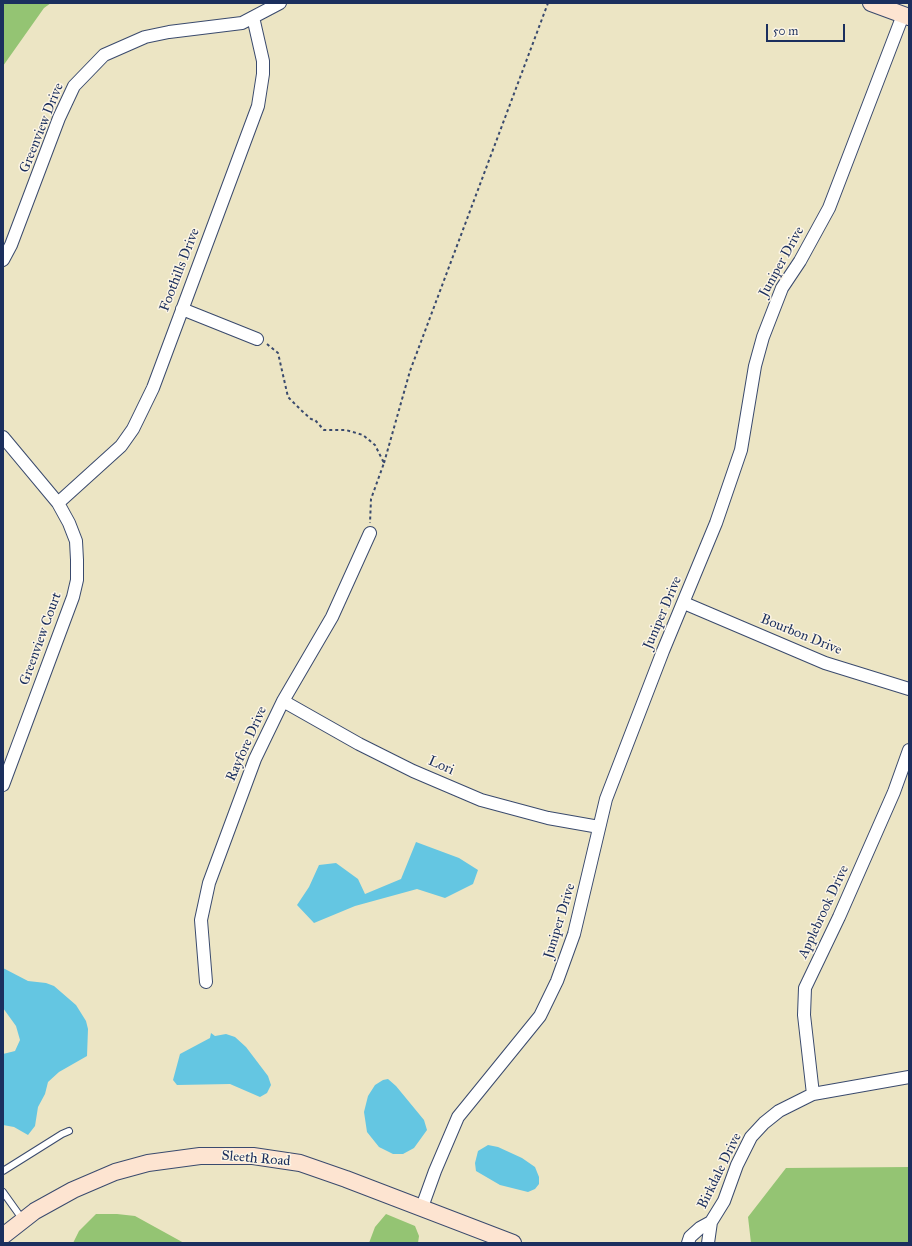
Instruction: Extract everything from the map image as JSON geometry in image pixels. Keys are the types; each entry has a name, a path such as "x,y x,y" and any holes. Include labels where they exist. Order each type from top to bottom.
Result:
{"street":[{"name":"Greenview Drive","path":"3,260 11,245 59,118 74,86 104,55 146,37 169,32 242,23 280,3"},
{"path":"871,3 906,16"},
{"name":"Juniper Drive","path":"422,1207 435,1171 458,1117 540,1016 557,981 574,934 589,879 606,798 628,738 716,524 741,450 755,366 767,324 782,288 800,261 828,208 906,16"},
{"name":"Foothills Drive","path":"58,503 122,446 133,429 153,388 258,106 264,74 263,61 254,17"},
{"path":"182,309 257,339"},
{"name":"Greenview Court","path":"3,436 58,503 69,523 76,540 77,580 73,597 3,785"},
{"name":"Rayfore Drive","path":"206,982 201,920 207,890 255,759 283,701 332,617 370,533"},
{"name":"Bourbon Drive","path":"684,603 825,663 909,689"},
{"name":"Lori","path":"283,701 359,744 413,771 481,800 548,818 599,827"},
{"name":"Applebrook Drive","path":"814,1094 804,1015 805,988 840,917 894,792 909,750"},
{"name":"Birkdale Drive","path":"708,1243 711,1222 724,1201 737,1165 751,1138 764,1123 779,1111 814,1094 909,1077"},
{"name":"Sleeth Road","path":"3,1236 23,1220 73,1190 115,1172 148,1163 200,1156 253,1156 300,1163 422,1207 513,1243"},
{"name":"Birkdale Drive","path":"688,1243 690,1237 700,1228 711,1222"}],"lane":[{"path":"3,1170 62,1134 69,1132"},
{"path":"3,1192 23,1220"}],"path":[{"path":"370,533 371,499 384,463 410,371 548,3"},
{"path":"257,339 272,347 278,353 288,397 310,419 315,420 324,430 346,430 363,436 375,444 384,463"}],"green space":[{"path":"3,3 51,3 44,8 3,66"},
{"path":"909,1167 909,1243 751,1243 748,1217 786,1168"},
{"path":"96,1214 135,1216 184,1243 73,1243 79,1231"},
{"path":"386,1214 415,1226 419,1236 418,1243 369,1243 375,1227"}],"water":[{"path":"416,842 459,858 478,870 473,884 445,898 417,889 355,906 314,923 297,905 309,887 319,865 336,863 358,879 365,894 401,879"},
{"path":"3,968 28,981 46,983 54,986 76,1005 86,1021 88,1029 87,1056 59,1072 48,1082 45,1094 38,1107 35,1126 28,1135 14,1127 3,1125 3,1054 15,1051 20,1040 16,1026 3,1008"},
{"path":"211,1033 215,1036 226,1034 235,1037 246,1047 268,1076 271,1085 267,1093 260,1097 230,1084 177,1085 173,1080 180,1054 210,1038"},
{"path":"388,1079 396,1086 424,1120 427,1130 414,1148 403,1154 393,1154 379,1147 367,1132 364,1112 368,1096 375,1085"},
{"path":"488,1145 498,1147 522,1158 535,1167 539,1177 539,1184 535,1189 528,1192 500,1185 476,1171 475,1163 478,1151"}]}
